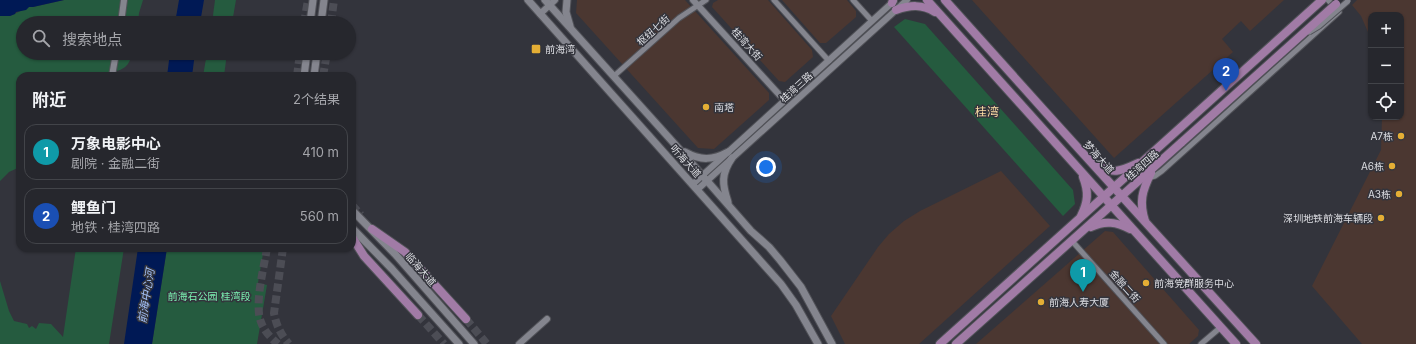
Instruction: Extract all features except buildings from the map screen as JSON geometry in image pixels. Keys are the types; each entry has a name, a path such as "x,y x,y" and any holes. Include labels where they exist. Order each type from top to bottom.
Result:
{"main road":[{"path":"311,16 313,0"},
{"path":"322,16 324,0"},
{"name":"听海大道","path":"528,0 781,284 799,310 818,344"},
{"path":"567,0 566,12 573,32"},
{"path":"927,0 1236,344"},
{"name":"梦海大道","path":"945,0 1087,159 1256,344"},
{"path":"950,0 953,9"},
{"name":"桂湾四路","path":"940,344 1104,198 1322,0"},
{"name":"桂湾四路","path":"956,344 1085,229 1145,179 1153,169 1335,2"},
{"name":"听海大道","path":"547,3 614,76 751,231 769,247 791,273 810,302 832,344"},
{"path":"894,3 906,6 919,6 932,10 943,18"},
{"path":"304,72 305,60"},
{"path":"315,72 316,60"},
{"path":"680,150 692,156 710,159 730,155"},
{"path":"729,206 723,178 730,155"},
{"path":"1087,159 1100,167 1114,172 1146,159"},
{"path":"1078,221 1088,197 1086,185 1080,171"},
{"path":"1145,179 1141,202 1146,223"},
{"name":"临海大道","path":"356,214 372,229 474,344"},
{"path":"1085,229 1102,223 1112,222 1136,232"},
{"path":"372,229 405,252 466,319"},
{"path":"356,232 392,269 459,344"},
{"path":"356,243 364,256 418,315"}],"street":[{"path":"122,16 124,0"},
{"path":"540,14 547,3 555,0"},
{"name":"枢纽七街","path":"614,76 696,2 706,0"},
{"path":"774,0 829,60"},
{"path":"853,0 872,21"},
{"name":"桂湾三路","path":"730,155 785,101 872,21 894,3 907,0"},
{"path":"1145,179 1162,171 1339,12 1335,2 1348,0"},
{"name":"桂湾大街","path":"696,2 785,101"},
{"name":"桂湾三路","path":"695,186 894,3"},
{"path":"113,72 115,60"},
{"name":"金融二街","path":"1072,241 1164,344"},
{"path":"519,344 547,319"},
{"path":"1201,344 1220,327"}],"shaded area":[{"path":"577,0 685,0 769,93 769,100 714,149 698,148 576,13"},
{"path":"718,0 768,0 812,50 813,57 785,82 779,81 712,7 713,3"},
{"path":"782,0 847,0 856,11 856,17 826,43 820,43"},
{"path":"972,0 1284,0 1250,31 1241,21 1222,39 1233,52 1114,158"},
{"name":"深圳地铁前海车辆段","path":"1357,0 1416,0 1416,344 1362,344 1312,286 1381,150 1382,120 1404,120 1404,12 1368,12 1368,32 1361,16 1352,5"},
{"path":"1001,171 1050,226 919,344 845,344 831,316 878,247 889,234 904,221 920,211"},
{"path":"1105,231 1113,232 1199,330 1198,336 1189,344 976,344"}],"green space":[{"path":"64,0 143,0 139,16 16,16 16,60 130,60 124,68 114,72 16,72 16,169 9,172 0,181 0,16 10,16 29,7"},
{"path":"215,0 236,0 233,16 213,16"},
{"path":"905,19 925,24 1073,190 1075,204 1063,216 894,27"},
{"path":"206,60 226,60 225,72 204,72"},
{"path":"75,252 123,252 109,344 0,344 0,281 9,311 14,321 27,324 29,328 32,326 36,329 39,323 51,324 63,337"},
{"name":"前海石公园 桂湾段","path":"166,252 263,252 258,283 267,285 257,344 152,344"}],"water":[{"path":"0,0 64,0 29,7 26,10 16,12 10,16 0,16"},
{"path":"179,0 204,0 201,16 176,16"},
{"path":"169,60 194,60 193,72 168,72"},
{"name":"前海中心河","path":"137,252 166,252 152,344 124,344"}],"tunnel":[{"path":"305,16 308,0"},
{"path":"332,16 334,0"},
{"path":"298,72 299,60"},
{"path":"324,72 326,60"},
{"path":"356,209 361,215"},
{"path":"266,252 260,286 259,315 264,328 270,337 278,344"},
{"path":"282,252 274,313 279,330 289,344"},
{"path":"418,315 444,344"},
{"path":"466,319 487,344"}],"place":[{"name":"前海湾","path":"536,49"},
{"name":"鲤鱼门","path":"1226,91"},
{"name":"南塔","path":"706,107"},
{"name":"A7栋","path":"1401,136"},
{"name":"A6栋","path":"1392,166"},
{"name":"A3栋","path":"1399,194"},
{"name":"深圳地铁前海车辆段","path":"1381,218"},
{"name":"前海党群服务中心","path":"1146,283"},
{"name":"万象电影中心","path":"1083,292"},
{"name":"前海人寿大厦","path":"1041,302"}],"district":[{"name":"桂湾","path":"987,112"}]}
